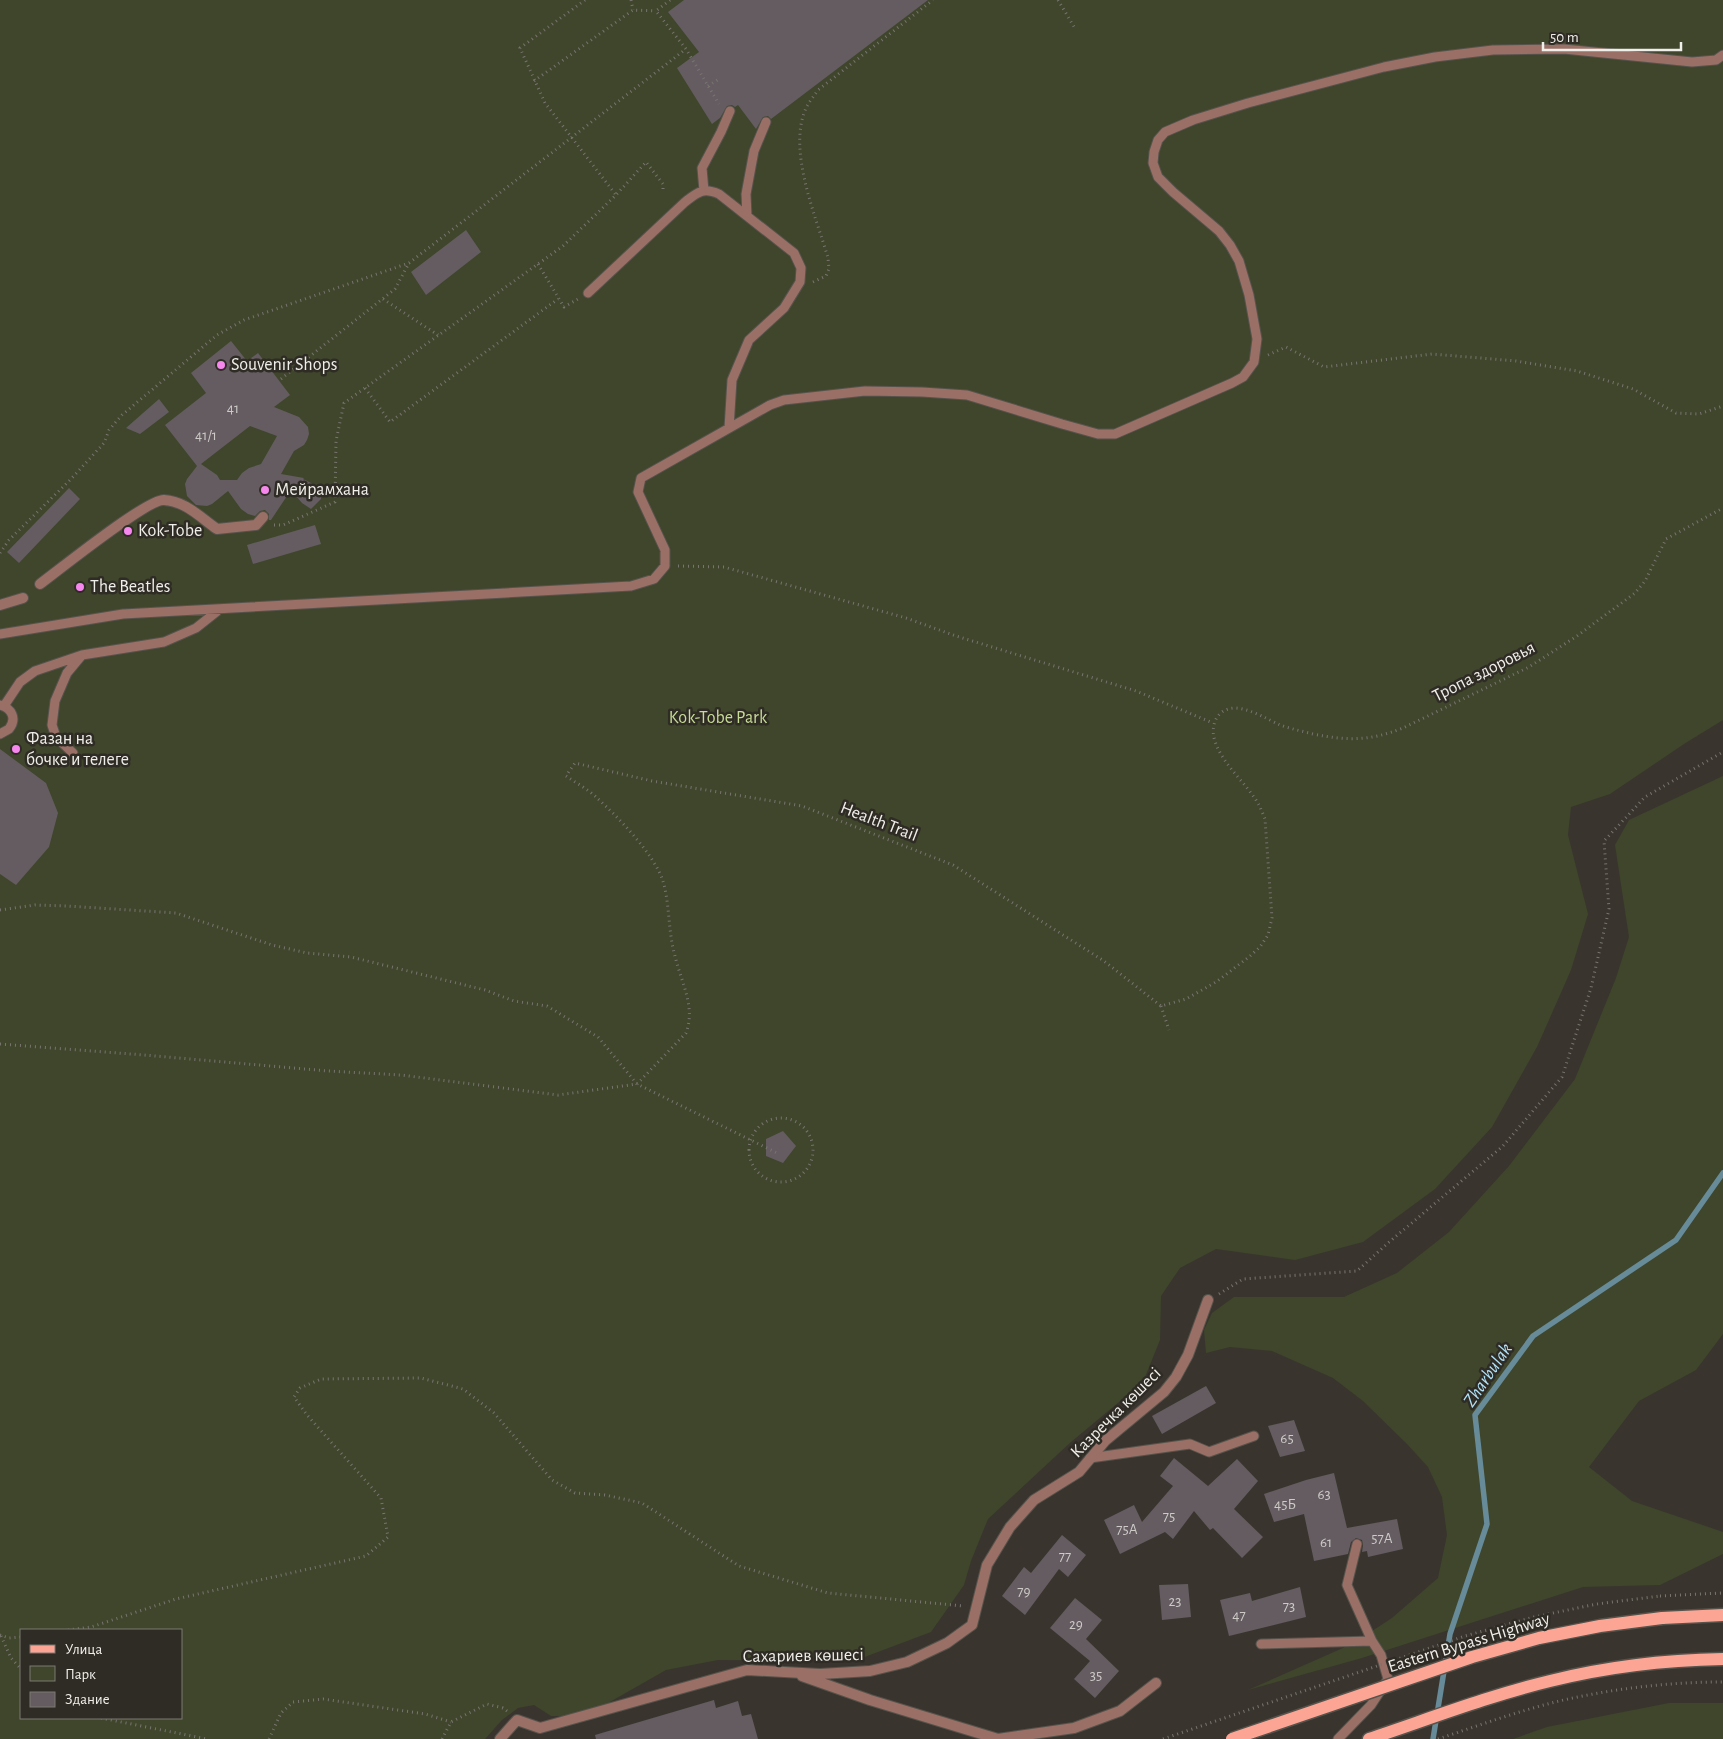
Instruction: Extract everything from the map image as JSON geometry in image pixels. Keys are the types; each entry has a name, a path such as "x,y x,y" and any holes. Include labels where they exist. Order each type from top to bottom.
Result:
{"main road":[{"name":"Eastern Bypass Highway","path":"1232,1739 1472,1657 1539,1638 1600,1626 1662,1618 1723,1615"},
{"path":"1369,1739 1485,1700 1550,1681 1607,1670 1666,1662 1723,1660"}],"street":[{"path":"40,584 131,516 161,499 181,502 217,529 260,521"},
{"path":"0,604 23,598"},
{"name":"Казречка көшесі","path":"1034,1500 1079,1472 1105,1442 1164,1392 1176,1377 1188,1355 1208,1300"},
{"name":"Сахариев көшесі","path":"516,1720 540,1728 747,1670 820,1674 870,1671 906,1662 947,1643 972,1625 986,1565 1010,1528 1034,1500"},
{"path":"794,1673 870,1700 998,1739 1074,1728 1120,1710 1156,1683"},
{"path":"500,1739 516,1720"}],"lane":[{"path":"0,634 123,614 631,586 654,579 665,566 665,550 638,492 641,478 770,405 784,400 865,391 967,395 1098,434 1116,434 1232,383 1243,377 1254,362 1257,339 1249,295 1239,261 1219,231 1158,177 1153,163 1154,152 1158,140 1165,132 1194,120 1248,103 1384,67 1436,57 1493,50 1564,49 1692,62 1716,60 1723,55"},
{"path":"704,191 702,168 721,132 726,110"},
{"path":"747,216 746,194 754,151 766,122"},
{"path":"588,293 685,202 698,193 709,190 719,194 794,253 801,268 800,282 784,308 749,340 732,380 729,428"},
{"path":"0,734 9,729 13,721 11,712 2,705 20,682 35,671 82,655 164,642 196,628 220,609"},
{"path":"73,753 56,737 52,725 55,701 67,673 82,655"},
{"path":"1090,1458 1190,1444 1209,1452 1254,1436"},
{"path":"1338,1739 1371,1705 1388,1679 1382,1655 1372,1641 1347,1585 1357,1544"},
{"path":"1261,1644 1372,1641"}],"path":[{"path":"586,0 520,48 545,103 616,195"},
{"path":"631,0 633,10"},
{"path":"534,81 633,10 656,11 670,0"},
{"path":"800,282 819,280 826,276 830,269 802,172 799,149 800,128 806,107 818,90 933,0"},
{"path":"1058,0 1076,30"},
{"path":"656,11 686,49 708,86 726,110"},
{"path":"0,553 9,540 71,479 104,443 109,430 122,415 217,335 244,320 409,263 686,49"},
{"path":"708,86 719,79"},
{"path":"260,521 283,525 335,502 336,441 344,404 563,246 616,195 646,162 663,184 664,190"},
{"path":"281,379 395,289 409,263"},
{"path":"538,264 564,307 588,293"},
{"path":"383,299 438,335"},
{"path":"365,388 390,422 558,299"},
{"path":"1254,362 1286,347 1324,367 1432,354 1516,360 1577,371 1624,386 1676,413 1698,414 1723,406"},
{"name":"Тропа здоровья","path":"1213,723 1218,715 1225,710 1235,708 1246,710 1289,728 1335,738 1352,740 1386,735 1403,728 1529,667 1577,636 1635,593 1645,581 1666,539 1723,508"},
{"path":"665,566 724,567 906,618 956,636 1136,691 1213,723 1215,740 1224,758 1259,805 1265,819 1272,918 1268,935 1260,947 1249,957 1216,982 1186,999 1160,1006 1169,1030"},
{"path":"1208,1300 1243,1279 1357,1271 1502,1146 1562,1077 1586,1006 1609,909 1604,840 1645,797 1723,752"},
{"name":"Health Trail","path":"637,1084 686,1033 689,1024 689,1003 674,953 663,882 655,863 644,848 596,796 566,776 575,764 652,781 802,806 953,865 1104,961 1160,1006"},
{"path":"0,910 35,905 176,913 272,945 307,953 351,957 485,990 514,1001 547,1006 598,1037 637,1084 777,1153"},
{"path":"0,1044 328,1071 401,1075 558,1095 637,1084"},
{"path":"784,1117 794,1120 803,1126 810,1135 814,1145 813,1156 809,1167 801,1176 791,1181 768,1180 759,1173 752,1163 749,1152 750,1141 755,1131 763,1123 784,1117"},
{"path":"76,1629 91,1627 176,1599 366,1556 388,1537 381,1498 307,1415 294,1396 300,1388 321,1379 421,1378 463,1390 494,1413 552,1480 575,1493 605,1495 642,1503 739,1566 828,1593 976,1607"},
{"path":"1163,1739 1474,1634 1534,1616 1597,1604 1660,1596 1723,1593"},
{"path":"1,1635 9,1638 20,1637"},
{"path":"1,1635 11,1658 20,1668"},
{"path":"1438,1739 1555,1702 1611,1691 1668,1684 1723,1682"},
{"path":"269,1739 281,1713 293,1702 323,1699 425,1714 451,1722"},
{"path":"442,1739 451,1722 487,1704 503,1708 516,1720"},
{"path":"106,1719 207,1739"}],"green space":[{"name":"Kok-Tobe Park","path":"0,0 1723,0 1723,720 1610,794 1571,807 1568,835 1588,914 1571,970 1537,1047 1492,1127 1435,1189 1363,1242 1295,1260 1216,1249 1180,1268 1161,1296 1160,1340 1143,1382 1071,1442 988,1519 971,1561 964,1585 931,1632 854,1661 718,1660 666,1670 594,1711 573,1716 551,1716 534,1705 518,1708 502,1720 485,1739 0,1739"},
{"path":"1723,776 1723,1334 1696,1370 1639,1401 1589,1467 1632,1501 1723,1532 1723,1554 1660,1585 1583,1587 1362,1658 1248,1690 1352,1644 1392,1618 1438,1578 1447,1535 1442,1497 1428,1467 1363,1401 1333,1378 1272,1351 1230,1347 1206,1353 1204,1330 1212,1313 1234,1297 1344,1297 1397,1273 1449,1232 1509,1166 1575,1079 1616,978 1629,937 1615,845 1629,820"},
{"path":"1669,1703 1723,1703 1723,1739 1513,1739 1547,1727"}],"building":[{"path":"684,0 928,0 771,119 768,116 763,117 756,129 738,105 735,107 732,105 727,106 720,118 712,124 677,68 699,52 668,12"},
{"path":"466,230 481,252 426,295 411,272"},
{"path":"231,341 247,361 258,353 290,395 274,407 299,417 308,427 309,434 307,440 304,445 294,451 281,474 304,478 319,487 321,499 311,509 302,503 291,490 271,520 269,520 269,514 265,510 260,511 255,516 248,514 241,509 228,491 207,506 196,505 187,496 185,484 197,466 165,425 206,393 191,373","holes":["250,426 277,436 261,464 249,468 237,480 220,480 217,475 201,464"]},
{"path":"159,399 169,412 140,434 126,428"},
{"path":"69,488 80,499 19,563 7,552"},
{"path":"315,525 321,544 253,564 247,545"},
{"path":"0,749 46,783 58,813 49,847 16,885 0,874"},
{"path":"783,1131 796,1146 783,1163 766,1156 766,1139"},
{"path":"1206,1386 1216,1403 1162,1434 1152,1416"},
{"path":"1294,1420 1305,1451 1280,1457 1268,1426"},
{"path":"1174,1458 1208,1486 1237,1459 1258,1481 1234,1509 1263,1537 1242,1558 1213,1528 1210,1530 1194,1511 1173,1539 1165,1532 1120,1554 1104,1520 1134,1505 1142,1522 1173,1486 1160,1476"},
{"path":"1334,1473 1347,1528 1397,1519 1403,1549 1368,1557 1367,1551 1362,1552 1362,1540 1356,1538 1351,1542 1348,1554 1314,1561 1304,1514 1274,1522 1264,1494"},
{"path":"1062,1535 1086,1555 1068,1577 1059,1569 1025,1615 1002,1596 1024,1567 1031,1573"},
{"path":"1188,1584 1191,1617 1162,1620 1159,1585"},
{"path":"1300,1587 1306,1617 1229,1636 1220,1600 1250,1593 1252,1601"},
{"path":"1075,1598 1102,1620 1086,1639 1119,1671 1095,1698 1074,1679 1090,1661 1050,1628"},
{"path":"714,1700 716,1708 738,1701 742,1716 751,1714 758,1739 596,1739 595,1735"}],"waterway":[{"name":"Zharbulak","path":"1433,1739 1450,1634 1487,1524 1475,1415 1533,1336 1676,1240 1723,1173"}],"place":[{"name":"Souvenir Shops","path":"221,365"},
{"name":"Мейрамхана","path":"265,490"},
{"name":"Kok-Tobe","path":"128,531"},
{"name":"The Beatles","path":"80,587"},
{"name":"Фазан на бочке и телеге","path":"16,749"}]}
